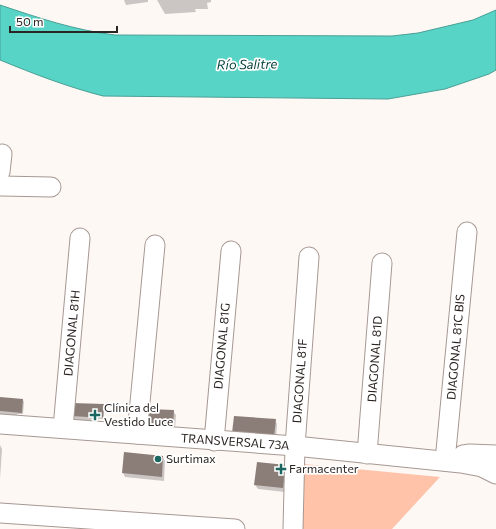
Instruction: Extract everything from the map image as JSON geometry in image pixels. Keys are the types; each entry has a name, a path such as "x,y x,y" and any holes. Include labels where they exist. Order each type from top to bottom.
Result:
{"street":[{"path":"0,186 51,188"},
{"name":"DIAGONAL 81C BIS","path":"445,461 467,232"},
{"name":"DIAGONAL 81H","path":"63,428 80,238"},
{"path":"137,434 155,245"},
{"name":"DIAGONAL 81G","path":"214,441 230,251"},
{"name":"DIAGONAL 81F","path":"293,529 295,446 309,257"},
{"name":"DIAGONAL 81D","path":"367,454 382,263"},
{"name":"TRANSVERSAL 73A","path":"0,424 295,446 445,461 482,467 496,474"},
{"name":"TRANSVERSAL 73A","path":"445,461 456,456 470,454 496,455"},
{"path":"0,513 235,529"}],"shaded area":[{"path":"304,464 440,477 392,529 301,529"}],"water":[{"name":"Río Salitre","path":"0,5 71,27 115,35 392,36 418,33 473,20 496,10 496,70 489,74 445,89 388,99 103,96 51,80 0,60"}],"building":[{"path":"0,397 23,399 22,413 0,411"},
{"path":"72,403 104,404 103,418 72,416"},
{"path":"148,409 174,410 173,425 148,424"},
{"path":"234,416 276,419 274,437 232,433"},
{"path":"124,452 163,456 162,477 122,473"},
{"path":"257,462 286,465 283,488 254,485"}],"place":[{"name":"Clínica del Vestido Luce","path":"95,415"},
{"name":"Surtimax","path":"158,459"},
{"name":"Farmacenter","path":"281,469"}]}
